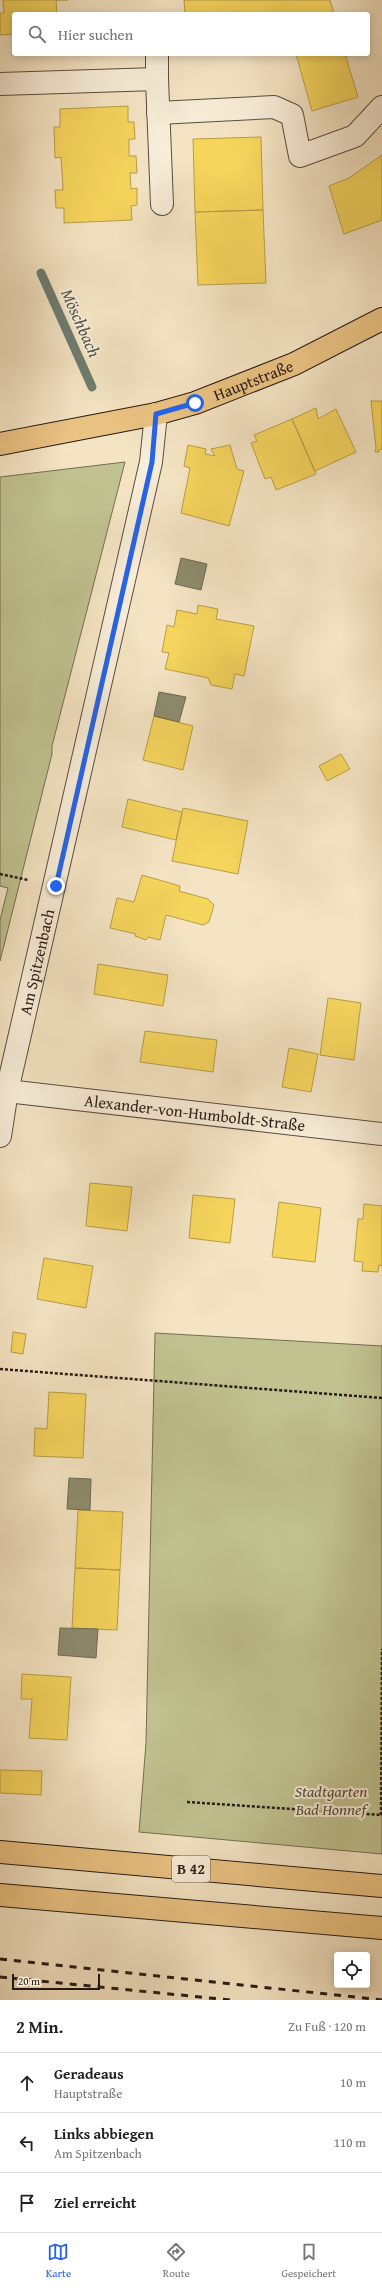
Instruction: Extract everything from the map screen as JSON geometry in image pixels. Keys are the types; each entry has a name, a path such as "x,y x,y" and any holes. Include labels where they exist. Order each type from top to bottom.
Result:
{"main road":[{"name":"Hauptstraße","path":"0,444 156,414 199,402 294,364 381,322"},
{"name":"B 42","path":"0,1852 382,1886"},
{"path":"0,1895 382,1928"}],"street":[{"path":"157,56 162,204"},
{"path":"0,84 157,79"},
{"path":"158,113 274,107 292,115 300,156 356,136 382,107"},
{"name":"Am Spitzenbach","path":"0,1136 7,1091 152,462 156,414"},
{"name":"Alexander-von-Humboldt-Straße","path":"7,1091 382,1134"}],"path":[{"path":"0,1370 382,1398"},
{"path":"187,1802 382,1814 382,1649"}],"green space":[{"path":"125,462 52,746 52,754 0,961 0,920 8,888 0,886 0,477"},
{"name":"Stadtgarten Bad Honnef","path":"155,1333 382,1346 382,1854 139,1832 146,1743"}],"building: Wohnen":[{"path":"3,0 56,0 57,12 12,12 12,34 0,35 0,13 4,13"},
{"path":"184,0 330,0 333,12 185,12"},
{"path":"297,56 346,56 358,97 312,111"},
{"path":"128,106 128,122 134,122 135,139 129,139 129,156 136,156 137,173 130,173 131,189 137,188 137,205 131,206 132,220 64,223 64,208 56,208 55,190 63,190 61,157 55,158 54,127 60,127 60,109"},
{"path":"261,137 263,210 195,212 193,139"},
{"path":"382,155 382,220 344,234 329,186 349,178"},
{"path":"263,210 266,283 198,285 195,212"},
{"path":"371,401 382,401 382,449 378,450 379,452 375,452 376,448"},
{"path":"316,408 318,419 336,409 356,452 315,471 292,419"},
{"path":"292,419 316,474 276,490 271,477 265,479 251,443 257,441 254,435"},
{"path":"188,445 206,449 205,454 215,456 211,449 230,445 237,469 244,471 229,526 181,513 190,468 184,466"},
{"path":"198,605 218,609 216,619 254,626 244,676 235,674 232,689 211,685 208,678 165,669 169,653 162,652 167,625 174,627 177,610 197,614"},
{"path":"154,716 193,726 183,770 143,760"},
{"path":"341,754 350,769 327,781 319,766"},
{"path":"128,799 182,812 176,840 122,827"},
{"path":"183,808 248,821 238,874 172,861"},
{"path":"142,875 180,886 179,891 208,899 214,905 209,922 203,925 166,915 160,940 148,937 146,940 135,936 136,934 110,928 117,898 134,902"},
{"path":"98,964 168,975 163,1006 94,994"},
{"path":"328,998 361,1003 354,1060 320,1055"},
{"path":"145,1031 217,1040 213,1072 140,1062"},
{"path":"289,1048 318,1054 311,1092 282,1087"},
{"path":"90,1183 132,1187 127,1231 86,1226"},
{"path":"193,1195 235,1199 230,1243 189,1238"},
{"path":"279,1202 321,1208 315,1262 272,1257"},
{"path":"364,1204 382,1206 382,1266 379,1265 378,1272 362,1271 363,1262 354,1261 358,1219 363,1219"},
{"path":"44,1258 93,1266 86,1308 37,1299"},
{"path":"13,1332 26,1334 23,1354 11,1352"},
{"path":"49,1392 86,1394 83,1458 34,1456 35,1428 47,1429"},
{"path":"78,1510 123,1512 120,1570 75,1568"},
{"path":"75,1568 120,1570 117,1630 72,1628"},
{"path":"22,1674 71,1677 67,1740 29,1738 32,1699 21,1699"},
{"path":"0,1770 42,1771 41,1795 0,1793"}],"building: Industrie":[{"path":"181,558 207,564 201,590 175,584"},
{"path":"159,692 186,697 179,722 154,716"},
{"path":"69,1478 91,1479 90,1510 67,1509"},
{"path":"60,1628 98,1629 96,1658 58,1655"}],"waterway":[{"name":"Möschbach","path":"41,273 92,387"}],"railway":[{"path":"0,1959 382,2000"},
{"path":"0,1977 230,2000"}],"route":[{"path":"56,886 152,462 156,414 195,403"}]}
